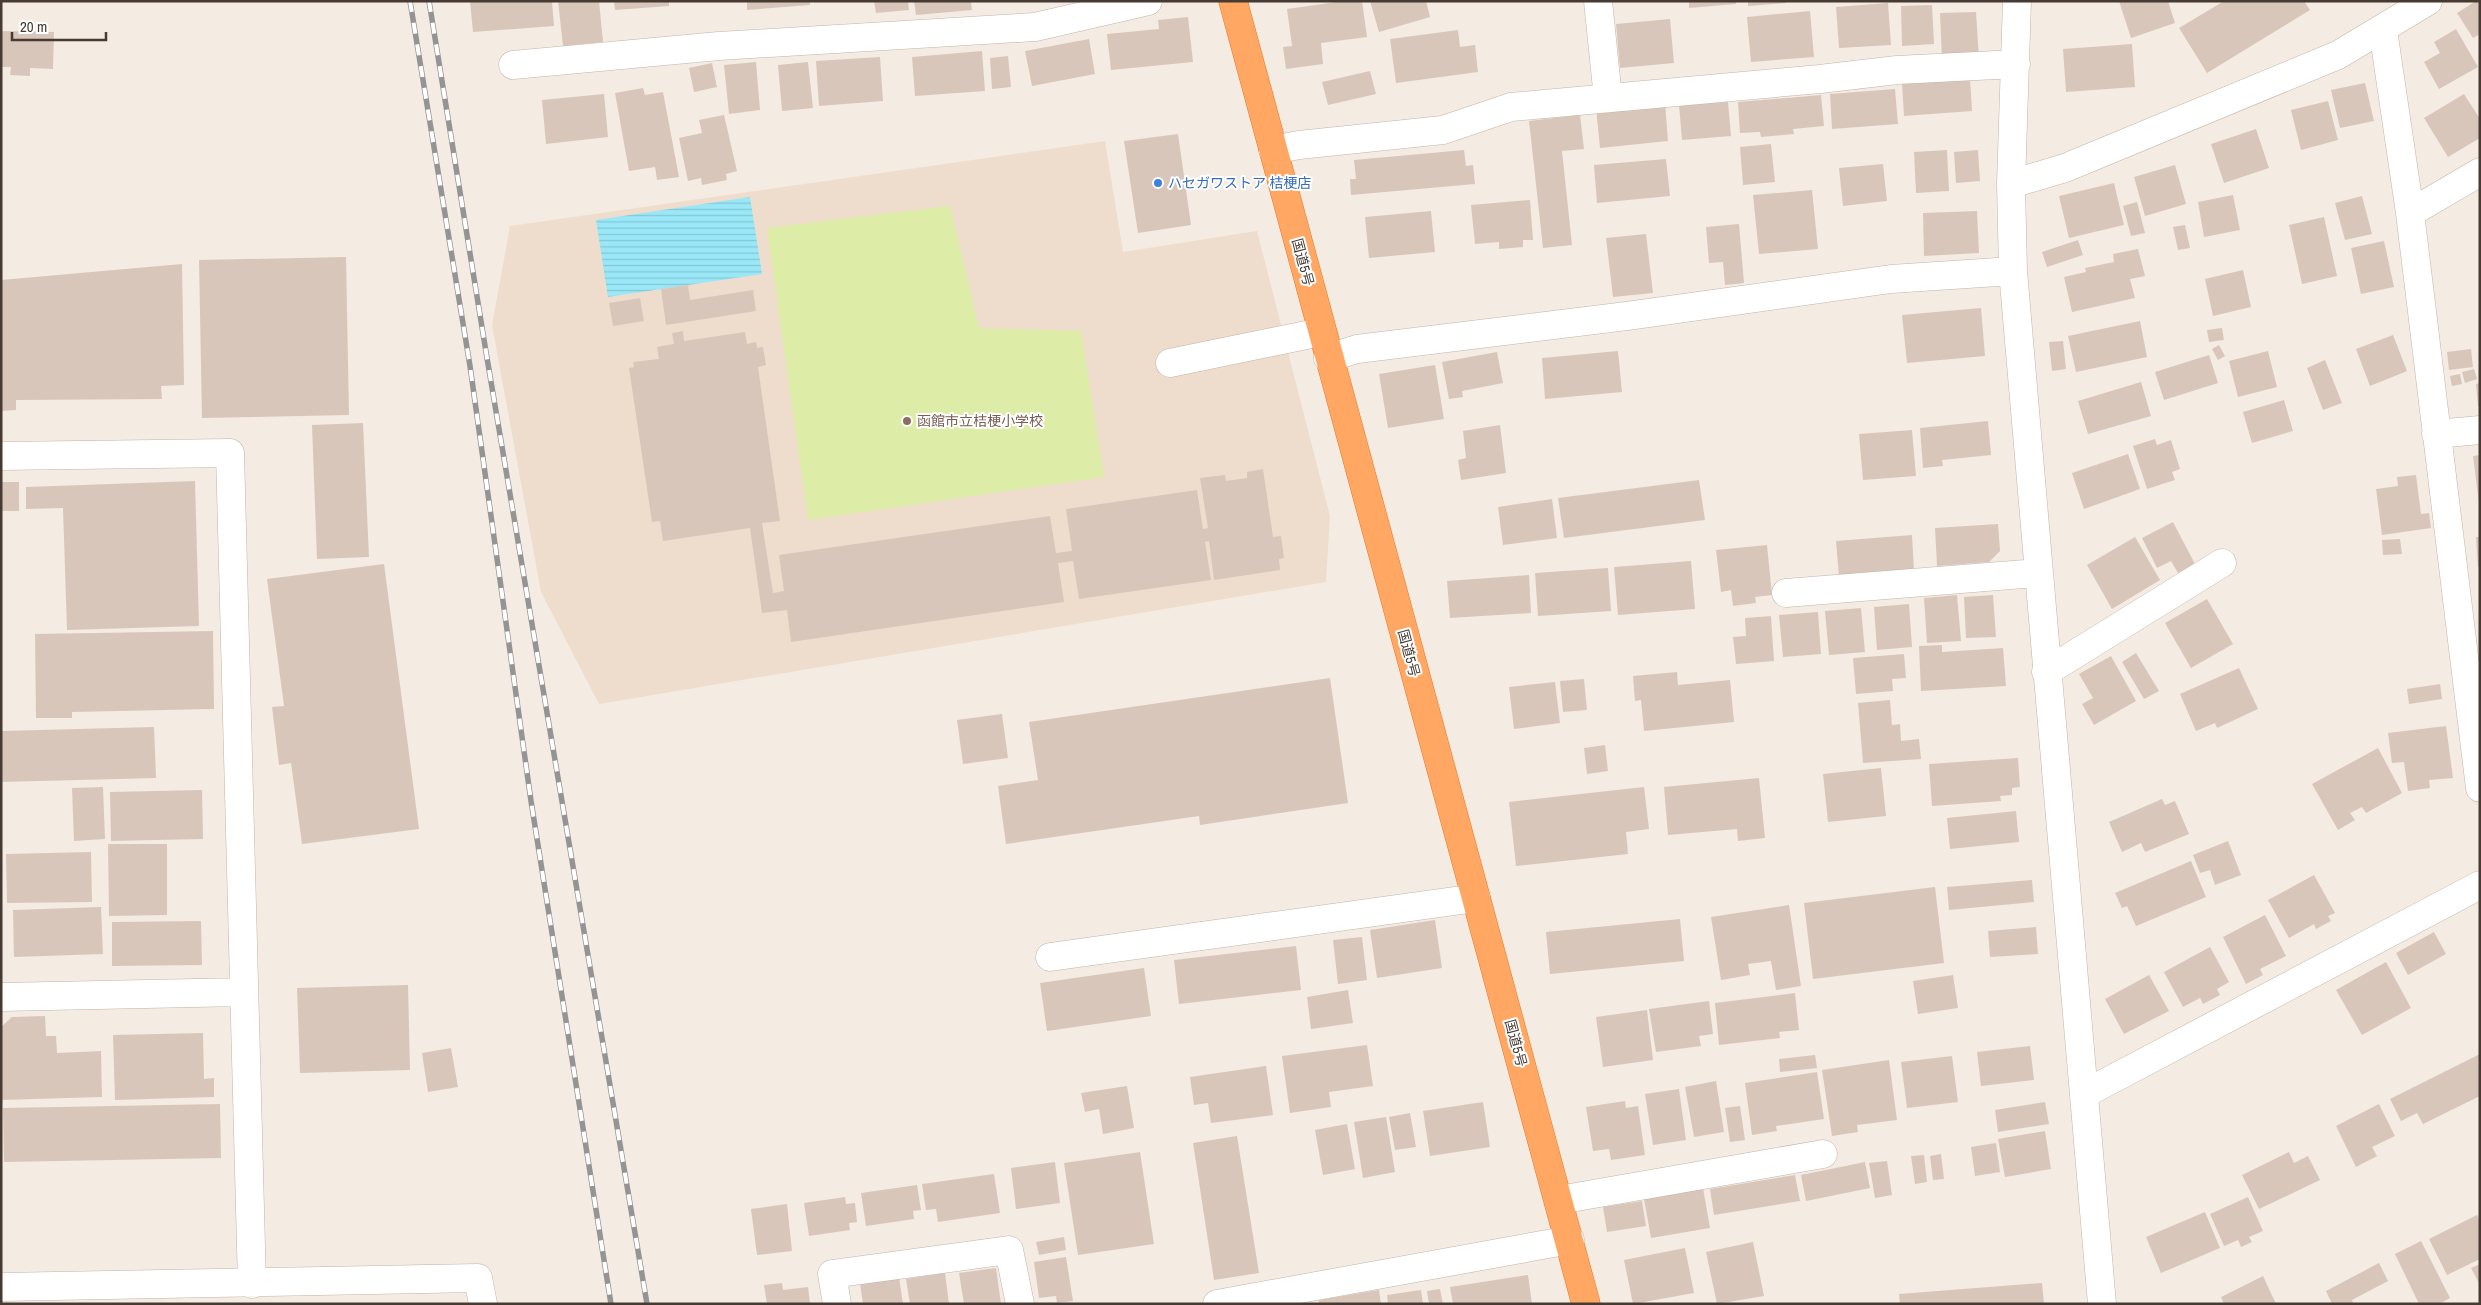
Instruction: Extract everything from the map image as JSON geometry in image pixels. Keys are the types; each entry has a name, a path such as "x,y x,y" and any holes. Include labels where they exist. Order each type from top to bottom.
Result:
{"highway":[{"name":"国道5号","path":"1234,1 1328,358 1586,1304"}],"street":[{"path":"513,66 719,46 1035,27 1148,1"},
{"path":"1598,1 1608,98"},
{"path":"2017,1 2011,184 2013,271 2037,573 2102,1304"},
{"path":"2011,184 2065,168 2338,55 2383,30 2428,1"},
{"path":"2383,30 2410,213 2480,788"},
{"path":"1273,150 1298,145 1443,130 1510,107 1820,79 1897,70 2016,64"},
{"path":"2410,213 2480,172"},
{"path":"1328,358 1357,349 1627,316 1891,279 2013,271"},
{"path":"1170,363 1321,332"},
{"path":"2436,434 2480,430"},
{"path":"1,456 230,453 252,1284"},
{"path":"2046,672 2222,563"},
{"path":"1786,593 2037,573"},
{"path":"2084,1094 2480,884"},
{"path":"1050,957 1476,898"},
{"path":"1,997 243,992"},
{"path":"1559,1200 1823,1154"},
{"path":"1217,1304 1570,1240"},
{"path":"837,1304 832,1274 1009,1250 1020,1304"},
{"path":"1,1287 252,1284 478,1278 483,1304"}],"shaded area":[{"name":"函館市立桔梗小学校","path":"1105,141 1123,252 1257,231 1330,516 1326,582 599,704 541,592 492,325 510,226"}],"green space":[{"path":"950,206 979,328 1081,331 1104,477 808,520 767,228"}],"water":[{"path":"750,197 762,274 608,297 596,220"}],"building":[{"path":"470,1 552,1 554,26 473,32"},
{"path":"558,1 599,1 603,42 563,46"},
{"path":"614,1 669,1 669,6 615,10"},
{"path":"747,1 810,1 810,5 747,10"},
{"path":"874,1 908,1 909,10 876,13"},
{"path":"914,1 971,1 972,10 916,15"},
{"path":"1344,1 1362,1 1367,37 1321,43 1323,64 1286,69 1283,47 1292,46 1287,9"},
{"path":"1370,1 1426,1 1430,17 1379,32"},
{"path":"1689,1 1736,1 1736,4 1689,8"},
{"path":"1748,1 1786,1 1786,3 1748,6"},
{"path":"2119,1 2168,1 2175,23 2131,38"},
{"path":"2224,1 2304,1 2310,10 2207,73 2179,28"},
{"path":"2476,1 2480,1 2480,34 2473,38 2457,13"},
{"path":"1888,3 1891,45 1839,48 1836,7"},
{"path":"1932,5 1934,44 1902,46 1901,6"},
{"path":"1810,11 1814,57 1751,62 1747,17"},
{"path":"1976,12 1979,59 1942,60 1940,13"},
{"path":"1188,17 1193,62 1111,70 1107,34 1159,29 1158,20"},
{"path":"1670,19 1674,63 1620,68 1616,24"},
{"path":"2456,29 2478,67 2439,89 2424,62 2440,53 2434,42"},
{"path":"1458,30 1460,47 1475,45 1478,72 1396,83 1390,39"},
{"path":"1,31 54,32 53,69 30,68 30,76 10,75 11,67 1,67"},
{"path":"1089,39 1095,74 1032,86 1025,51"},
{"path":"2132,44 2135,87 2066,92 2063,49"},
{"path":"982,51 985,91 915,96 912,57"},
{"path":"1008,56 1011,87 992,89 990,58"},
{"path":"880,57 883,101 819,106 816,61"},
{"path":"756,62 760,110 729,114 724,65"},
{"path":"808,62 813,108 782,111 778,65"},
{"path":"712,63 717,87 694,92 689,68"},
{"path":"1370,71 1376,94 1328,105 1322,82"},
{"path":"1970,79 1972,111 1904,116 1902,84"},
{"path":"2365,83 2374,121 2340,128 2331,90"},
{"path":"643,88 645,95 663,92 679,177 657,180 655,167 629,171 615,93"},
{"path":"1895,89 1898,124 1832,129 1830,94"},
{"path":"604,94 608,137 546,144 542,100"},
{"path":"2464,94 2480,119 2480,138 2448,157 2424,118"},
{"path":"1821,95 1824,126 1793,129 1794,134 1761,137 1760,132 1740,133 1738,102"},
{"path":"2328,101 2338,140 2301,150 2291,110"},
{"path":"1665,102 1668,141 1600,148 1596,108"},
{"path":"1728,102 1731,136 1682,140 1679,105"},
{"path":"724,115 737,171 726,174 727,180 702,185 701,178 688,181 679,138 702,133 699,120"},
{"path":"1580,115 1584,149 1562,151 1572,245 1543,248 1529,121"},
{"path":"2256,129 2269,168 2224,183 2211,144"},
{"name":"ハセガワストア 桔梗店","path":"1178,134 1191,225 1138,233 1124,141"},
{"path":"1771,144 1775,182 1743,185 1740,147"},
{"path":"1464,150 1466,166 1473,165 1475,184 1351,195 1350,179 1356,179 1354,160"},
{"path":"1947,150 1949,191 1916,193 1914,152"},
{"path":"1978,150 1980,181 1956,183 1954,152"},
{"path":"1666,159 1670,196 1597,203 1594,165"},
{"path":"1883,164 1887,201 1843,206 1839,168"},
{"path":"2175,165 2186,204 2145,216 2134,177"},
{"path":"2114,183 2124,225 2069,238 2059,196"},
{"path":"1812,190 1818,249 1759,254 1753,195"},
{"path":"2233,195 2240,230 2204,237 2198,202"},
{"path":"2362,196 2372,234 2345,240 2335,203"},
{"path":"1530,200 1533,240 1523,240 1523,247 1499,249 1499,242 1475,244 1471,205"},
{"path":"2137,202 2145,233 2131,236 2123,206"},
{"path":"1431,211 1435,252 1369,258 1365,217"},
{"path":"1977,211 1979,253 1924,256 1923,213"},
{"path":"2324,217 2337,276 2302,284 2289,225"},
{"path":"1739,224 1744,283 1725,285 1723,262 1709,263 1706,227"},
{"path":"2185,225 2190,248 2178,250 2173,227"},
{"path":"1646,234 1653,293 1613,297 1606,238"},
{"path":"2078,240 2083,255 2047,267 2042,252"},
{"path":"2384,241 2394,287 2361,294 2351,248"},
{"path":"2138,249 2145,276 2130,279 2135,298 2072,312 2064,277 2086,272 2085,268 2114,262 2113,254"},
{"path":"346,257 349,415 202,418 199,260"},
{"path":"182,264 184,385 161,386 162,399 16,400 16,410 1,411 1,280"},
{"path":"2243,270 2251,307 2213,316 2205,279"},
{"path":"688,285 690,300 753,290 756,311 666,325 661,289"},
{"path":"640,298 644,321 613,326 609,303"},
{"path":"1981,308 1985,356 1907,363 1902,315"},
{"path":"2140,321 2147,357 2076,372 2068,336"},
{"path":"2222,328 2224,340 2209,342 2207,330"},
{"path":"683,331 684,341 745,332 747,344 756,342 757,348 763,347 766,365 758,367 780,521 762,523 773,593 784,591 779,555 1050,516 1056,553 1072,551 1066,509 1197,490 1203,529 1208,528 1200,478 1225,475 1226,481 1247,478 1247,472 1263,469 1273,537 1281,536 1284,558 1279,559 1280,570 1214,580 1209,541 1205,542 1211,580 1079,599 1073,561 1058,563 1064,602 791,642 787,610 762,613 750,528 663,541 660,521 652,522 629,368 634,367 633,362 659,359 657,347 674,344 672,333"},
{"path":"2393,335 2407,371 2370,386 2356,349"},
{"path":"2063,341 2066,369 2052,371 2049,342"},
{"path":"2219,345 2225,356 2218,360 2212,349"},
{"path":"2471,349 2473,367 2449,370 2447,352"},
{"path":"1618,351 1622,392 1545,399 1542,358"},
{"path":"2268,351 2277,387 2238,397 2229,361"},
{"path":"1497,352 1503,383 1462,391 1463,397 1449,399 1442,362"},
{"path":"2209,355 2218,383 2164,400 2155,372"},
{"path":"2325,360 2342,403 2323,410 2307,368"},
{"path":"1435,365 1444,419 1388,428 1379,374"},
{"path":"2474,369 2477,379 2465,383 2462,372"},
{"path":"2460,374 2462,384 2452,386 2450,376"},
{"path":"2141,382 2151,416 2088,434 2078,401"},
{"path":"2480,383 2480,406 2478,406 2476,384"},
{"path":"2284,400 2293,431 2252,443 2243,412"},
{"path":"1988,421 1991,455 1942,460 1943,466 1923,468 1920,428"},
{"path":"363,423 369,557 317,559 312,425"},
{"path":"1500,425 1506,473 1461,480 1458,460 1466,458 1463,431"},
{"path":"1912,430 1916,476 1863,480 1859,434"},
{"path":"2155,439 2157,445 2171,440 2180,469 2172,472 2175,480 2147,489 2133,446"},
{"path":"2128,454 2140,489 2084,509 2072,473"},
{"path":"2480,455 2480,503 2479,503 2473,456"},
{"path":"2416,475 2421,514 2429,513 2431,528 2382,535 2376,489 2398,486 2397,477"},
{"path":"1699,480 1705,520 1564,538 1558,498"},
{"path":"195,481 199,626 67,630 63,508 26,509 26,487"},
{"path":"1,482 19,482 19,511 1,511"},
{"path":"1552,499 1557,538 1503,545 1498,507"},
{"path":"2173,522 2195,564 2178,573 2171,561 2157,568 2142,538"},
{"path":"1998,524 2000,551 1989,562 1937,566 1935,528"},
{"path":"1912,535 1914,571 1839,577 1836,541"},
{"path":"2135,537 2160,580 2112,609 2087,565"},
{"path":"2476,537 2480,537 2480,567 2478,567"},
{"path":"2400,539 2402,554 2383,555 2382,540"},
{"path":"1767,545 1772,595 1755,597 1756,603 1733,606 1731,590 1721,592 1716,550"},
{"path":"1691,561 1695,609 1618,615 1614,567"},
{"path":"384,564 419,829 302,844 291,763 279,765 272,707 284,706 267,579"},
{"path":"1608,568 1611,611 1538,616 1535,573"},
{"path":"1529,575 1531,613 1450,618 1447,581"},
{"path":"1957,595 1961,641 1927,643 1924,598"},
{"path":"1993,595 1996,637 1966,638 1964,597"},
{"path":"2207,599 2233,644 2191,668 2165,623"},
{"path":"1909,604 1912,647 1877,650 1874,607"},
{"path":"1861,608 1865,652 1829,655 1825,611"},
{"path":"1818,612 1821,654 1783,657 1779,615"},
{"path":"1771,616 1774,661 1736,664 1733,637 1746,636 1745,618"},
{"path":"213,631 214,709 72,712 72,718 36,718 35,634"},
{"path":"1942,645 1942,652 2003,648 2006,686 1921,691 1919,646"},
{"path":"2136,653 2159,691 2144,699 2122,662"},
{"path":"1904,654 1906,678 1892,679 1893,691 1856,694 1853,658"},
{"path":"2111,656 2136,701 2094,725 2082,704 2093,698 2079,674"},
{"path":"2239,668 2258,709 2217,728 2215,723 2196,731 2180,694"},
{"path":"1677,672 1678,685 1730,680 1734,722 1644,731 1641,700 1635,701 1633,676"},
{"path":"1330,678 1348,803 1200,825 1199,816 1006,844 998,786 1038,780 1029,722"},
{"path":"1584,679 1587,710 1563,712 1560,681"},
{"path":"1555,682 1560,723 1514,729 1509,687"},
{"path":"2440,684 2442,699 2409,704 2407,689"},
{"path":"1890,700 1892,725 1900,724 1901,741 1919,739 1921,759 1863,763 1858,703"},
{"path":"1002,714 1008,758 963,764 957,720"},
{"path":"2446,726 2453,778 2429,780 2430,788 2408,791 2404,762 2392,763 2388,733"},
{"path":"154,727 156,778 1,782 1,731"},
{"path":"1605,745 1608,771 1587,774 1584,748"},
{"path":"2378,748 2402,793 2366,813 2362,807 2350,813 2355,820 2338,830 2312,784"},
{"path":"2018,758 2020,787 2012,788 2012,795 2000,796 2001,801 1932,806 1929,764"},
{"path":"1881,768 1886,816 1828,822 1823,774"},
{"path":"1759,778 1765,838 1738,841 1737,829 1668,835 1664,787"},
{"path":"103,787 105,839 74,841 72,788"},
{"path":"1644,787 1649,829 1626,832 1628,854 1516,866 1509,802"},
{"path":"202,790 203,839 111,841 110,792"},
{"path":"2162,799 2165,805 2175,801 2189,834 2145,852 2141,843 2122,852 2109,822"},
{"path":"2016,811 2019,842 1950,849 1947,818"},
{"path":"2228,841 2241,875 2215,885 2210,870 2200,873 2193,855"},
{"path":"108,844 167,844 167,915 109,916"},
{"path":"91,852 92,902 7,903 6,854"},
{"path":"2191,861 2206,897 2136,926 2127,906 2122,908 2115,893"},
{"path":"2314,875 2335,913 2328,916 2331,921 2316,929 2314,924 2289,938 2268,900"},
{"path":"2032,880 2034,902 1949,910 1947,887"},
{"path":"1935,887 1944,963 1813,979 1804,903"},
{"path":"1789,905 1801,986 1776,990 1771,961 1748,964 1750,975 1721,980 1711,917"},
{"path":"101,907 103,954 14,957 13,910"},
{"path":"2265,915 2286,956 2260,969 2263,975 2246,984 2223,937"},
{"path":"1680,919 1684,961 1550,974 1546,932"},
{"path":"1435,920 1442,968 1377,978 1370,930"},
{"path":"201,921 202,965 112,966 112,922"},
{"path":"2036,927 2038,954 1990,957 1988,931"},
{"path":"2434,932 2446,954 2408,975 2396,953"},
{"path":"1362,937 1367,980 1338,984 1333,940"},
{"path":"1296,946 1301,990 1179,1004 1174,960"},
{"path":"2210,947 2229,982 2217,989 2220,995 2203,1004 2200,998 2183,1007 2164,972"},
{"path":"2386,962 2411,1008 2362,1035 2336,990"},
{"path":"1144,968 1151,1016 1047,1031 1040,983"},
{"path":"1953,975 1958,1008 1918,1014 1913,981"},
{"path":"2149,975 2169,1011 2124,1034 2105,999"},
{"path":"408,985 410,1070 300,1073 297,988"},
{"path":"1348,990 1353,1023 1311,1029 1307,997"},
{"path":"1795,993 1799,1030 1779,1032 1780,1038 1719,1045 1715,1003"},
{"path":"1709,1001 1713,1034 1699,1036 1701,1046 1656,1052 1649,1009"},
{"path":"1647,1010 1653,1060 1603,1067 1596,1017"},
{"path":"45,1016 46,1036 56,1036 57,1053 101,1051 102,1097 1,1100 1,1027 12,1017"},
{"path":"203,1033 204,1079 214,1078 214,1097 115,1100 113,1035"},
{"path":"1367,1045 1373,1086 1329,1092 1331,1107 1290,1113 1282,1056"},
{"path":"2030,1046 2034,1080 1981,1086 1977,1052"},
{"path":"451,1048 458,1087 428,1092 422,1053"},
{"path":"2480,1054 2480,1096 2423,1124 2417,1113 2401,1121 2390,1099"},
{"path":"1815,1055 1817,1068 1780,1072 1779,1059"},
{"path":"1952,1056 1958,1102 1907,1108 1901,1062"},
{"path":"1889,1060 1897,1120 1857,1125 1858,1132 1832,1136 1822,1070"},
{"path":"1266,1066 1273,1115 1211,1123 1208,1103 1194,1105 1190,1077"},
{"path":"1817,1072 1824,1119 1776,1126 1777,1131 1752,1135 1745,1083"},
{"path":"1716,1081 1724,1132 1694,1137 1685,1087"},
{"path":"1127,1086 1134,1128 1103,1134 1099,1109 1085,1112 1081,1093"},
{"path":"1679,1089 1686,1140 1653,1145 1645,1094"},
{"path":"1625,1101 1626,1108 1638,1106 1645,1155 1611,1160 1609,1149 1593,1151 1586,1107"},
{"path":"1483,1102 1490,1147 1430,1156 1423,1111"},
{"path":"2045,1102 2049,1124 1998,1132 1995,1110"},
{"path":"220,1104 221,1158 4,1162 3,1108"},
{"path":"2379,1104 2395,1136 2372,1147 2377,1156 2356,1167 2336,1126"},
{"path":"1740,1106 1745,1140 1730,1142 1725,1108"},
{"path":"1410,1113 1416,1147 1395,1150 1389,1117"},
{"path":"1386,1117 1395,1172 1363,1178 1354,1122"},
{"path":"1347,1124 1355,1169 1323,1175 1315,1130"},
{"path":"2045,1131 2051,1169 2005,1177 1998,1139"},
{"path":"1237,1136 1259,1273 1214,1280 1193,1143"},
{"path":"1996,1143 2000,1172 1975,1176 1971,1147"},
{"path":"1140,1152 1154,1244 1078,1255 1064,1163"},
{"path":"2289,1152 2294,1163 2308,1156 2320,1180 2259,1209 2242,1175"},
{"path":"1941,1154 1944,1179 1933,1180 1930,1156"},
{"path":"1924,1155 1927,1182 1915,1184 1911,1156"},
{"path":"1887,1161 1892,1195 1875,1198 1869,1163"},
{"path":"1055,1162 1060,1203 1016,1209 1011,1168"},
{"path":"1865,1162 1870,1188 1806,1201 1801,1175"},
{"path":"994,1174 1000,1213 938,1222 936,1209 926,1210 922,1184"},
{"path":"1795,1175 1800,1201 1714,1215 1710,1189"},
{"path":"917,1185 921,1210 913,1211 914,1219 866,1226 861,1193"},
{"path":"1703,1188 1710,1228 1651,1238 1644,1199"},
{"path":"845,1197 846,1204 855,1203 857,1222 849,1223 850,1230 809,1236 804,1203"},
{"path":"2248,1197 2263,1231 2249,1237 2252,1242 2241,1247 2238,1240 2224,1246 2210,1214"},
{"path":"1642,1201 1646,1226 1607,1232 1603,1207"},
{"path":"787,1204 792,1251 757,1255 751,1209"},
{"path":"2205,1212 2220,1248 2161,1273 2146,1237"},
{"path":"2477,1215 2480,1221 2480,1259 2447,1275 2429,1239"},
{"path":"1064,1237 1066,1250 1039,1255 1036,1242"},
{"path":"2421,1241 2450,1298 2439,1304 2419,1304 2395,1254"},
{"path":"1753,1242 1764,1296 1717,1304 1706,1252"},
{"path":"1685,1248 1694,1293 1633,1304 1624,1260"},
{"path":"1066,1257 1073,1301 1057,1303 1056,1296 1039,1298 1034,1262"},
{"path":"2379,1263 2388,1281 2352,1300 2353,1304 2332,1304 2326,1291"},
{"path":"2480,1264 2480,1285 2471,1268"},
{"path":"996,1268 1001,1304 964,1304 959,1273"},
{"path":"945,1273 949,1304 910,1304 906,1279"},
{"path":"1528,1275 1532,1304 1453,1304 1450,1287"},
{"path":"2263,1276 2276,1304 2224,1304 2221,1297"},
{"path":"899,1277 903,1304 863,1304 860,1283"},
{"path":"782,1283 783,1290 808,1287 810,1304 767,1304 764,1285"},
{"path":"2042,1283 2044,1304 1900,1304 1899,1294"},
{"path":"1440,1289 1443,1304 1429,1304 1427,1291"},
{"path":"1379,1290 1381,1304 1319,1304 1319,1300"},
{"path":"1421,1290 1423,1304 1388,1304 1387,1295"}],"railway":[{"path":"410,1 470,366 531,801 611,1304"},
{"path":"429,1 487,358 647,1304"}],"place":[{"name":"ハセガワストア 桔梗店","path":"1158,183"},
{"name":"函館市立桔梗小学校","path":"907,421"}]}
